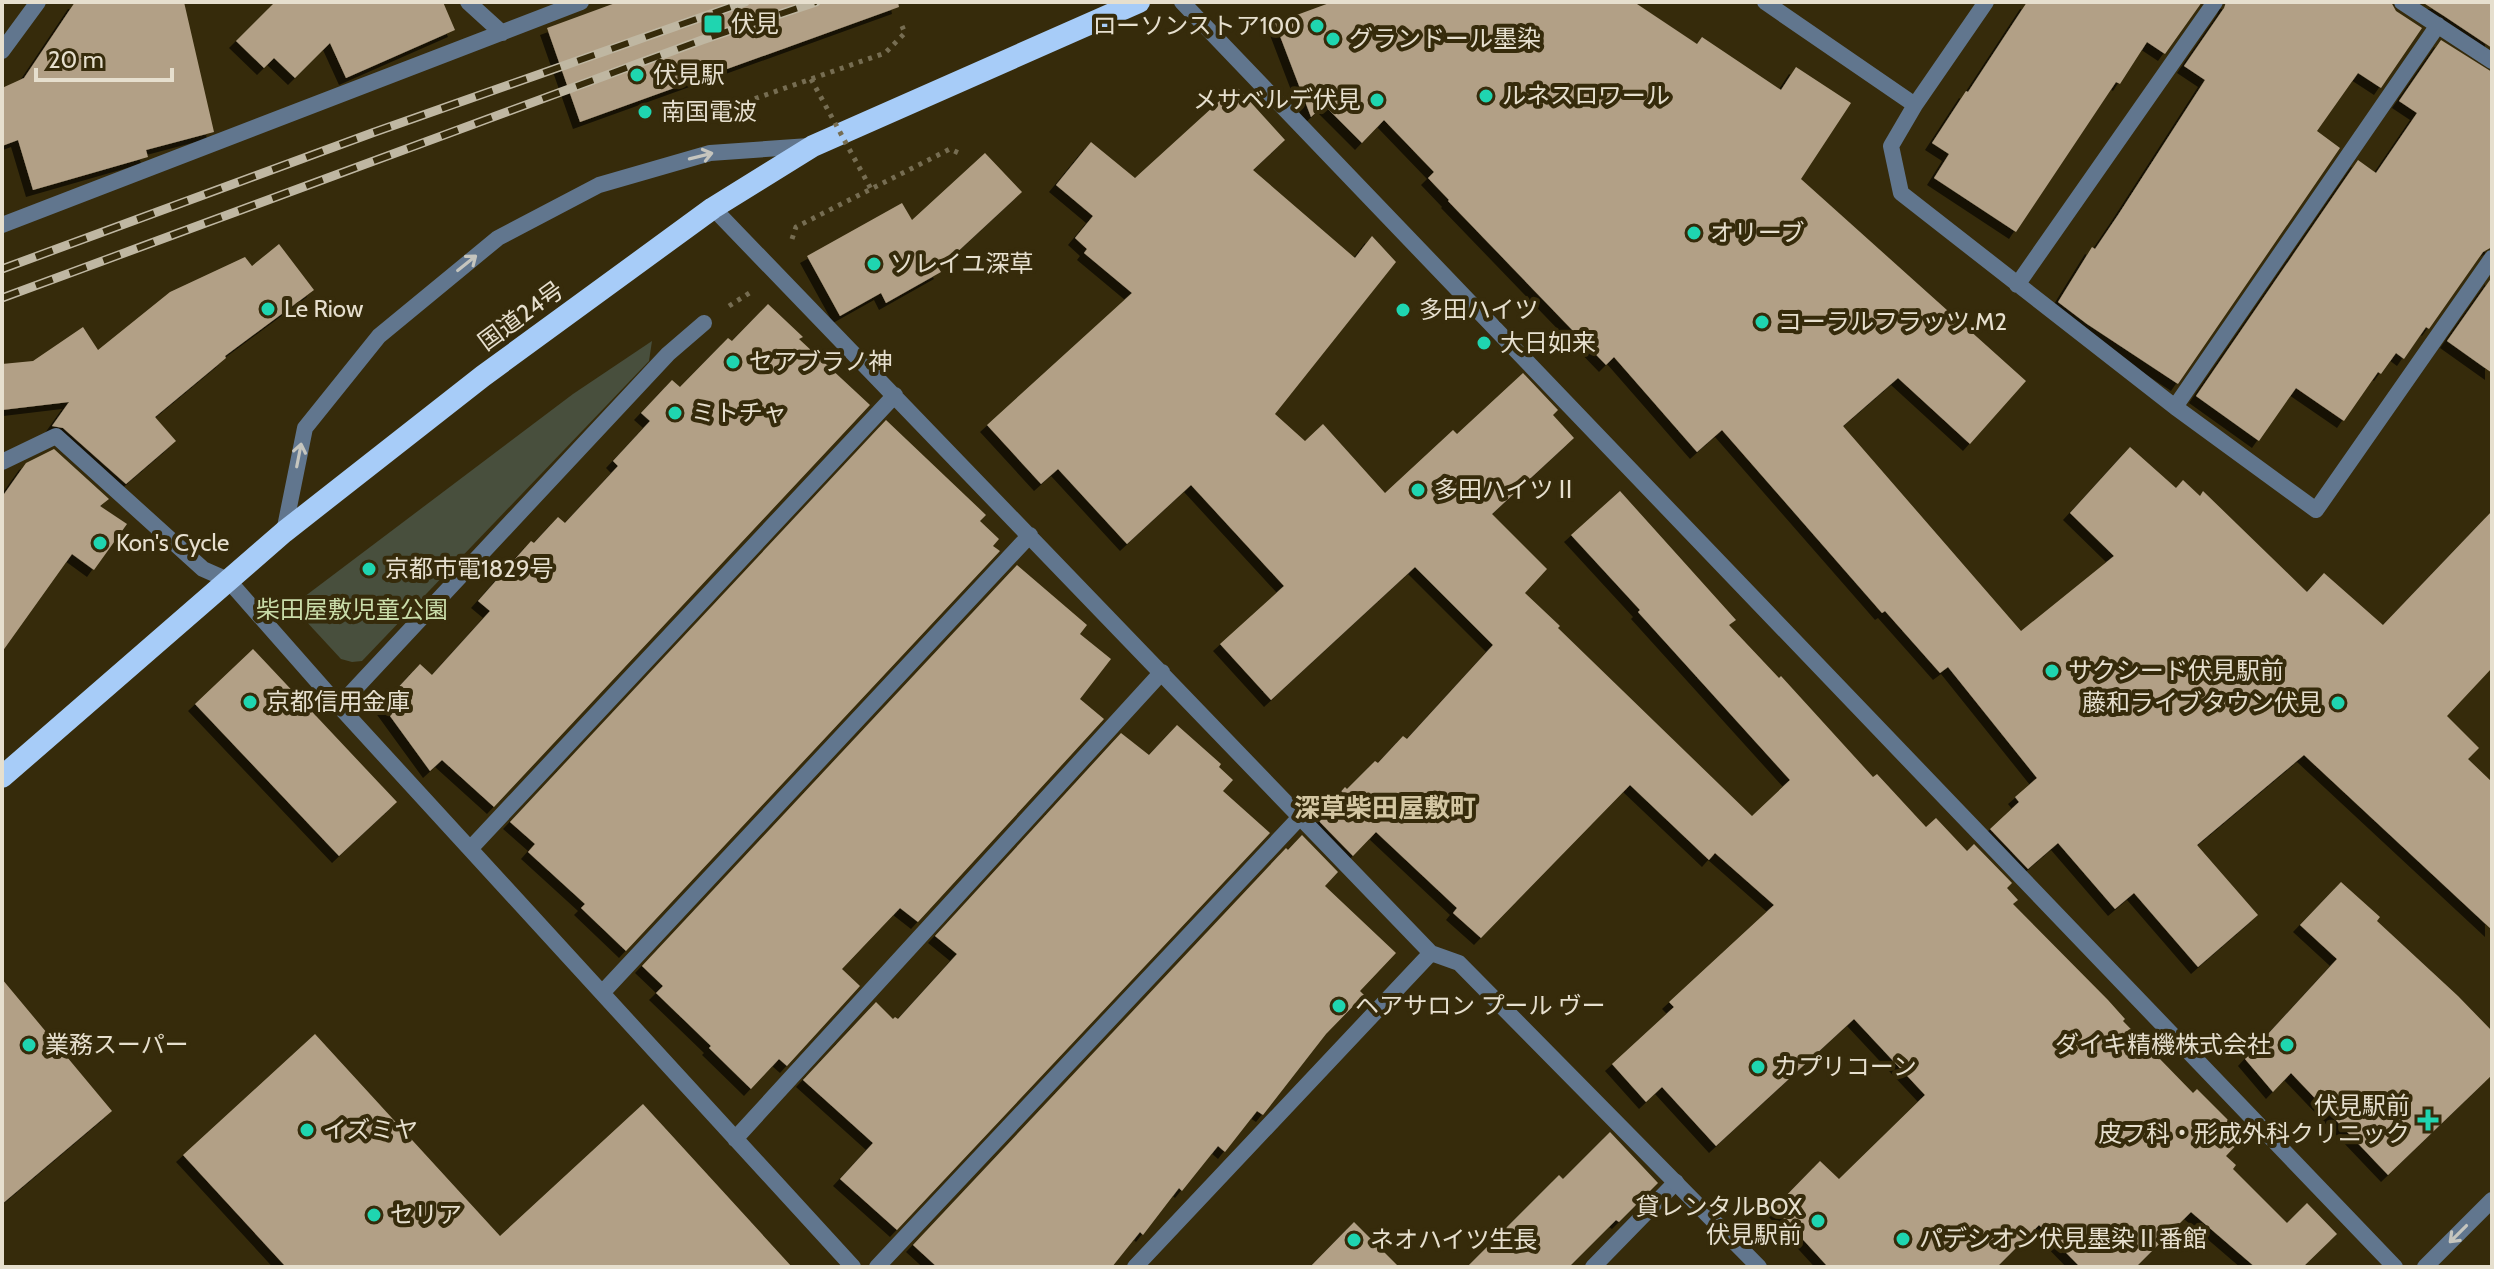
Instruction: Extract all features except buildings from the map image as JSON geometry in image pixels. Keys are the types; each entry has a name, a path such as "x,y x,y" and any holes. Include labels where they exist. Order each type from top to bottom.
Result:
{"highway":[{"name":"国道24号","path":"3,775 284,532 483,376 713,208 813,146 1139,2"}],"street":[{"path":"2,51 38,2"},
{"path":"468,2 502,33"},
{"path":"2,225 581,2"},
{"path":"1182,2 2395,1267"},
{"path":"1765,2 1915,105"},
{"path":"1986,2 1915,105 1891,146 1901,193 2175,407 2316,510 2492,258"},
{"path":"2017,285 2215,2"},
{"path":"2402,2 2492,61"},
{"path":"2175,407 2438,25"},
{"path":"284,532 305,428 379,336 498,238 599,185 710,153 813,146"},
{"path":"713,208 1431,953 1459,963 1759,1267"},
{"path":"339,706 668,354 704,323"},
{"path":"470,849 895,395"},
{"path":"2,462 56,436 203,569 228,580 339,706 853,1267"},
{"path":"602,993 1030,535"},
{"path":"735,1139 1162,672"},
{"path":"877,1267 1301,816"},
{"path":"1135,1267 1431,953"},
{"path":"1593,1267 1676,1182"},
{"path":"2425,1267 2492,1200"}],"path":[{"path":"728,101 734,106 885,53 905,33 902,26"},
{"path":"811,79 871,189"},
{"path":"792,239 796,227 950,149 961,154"},
{"path":"704,323 778,274"}],"green space":[{"name":"柴田屋敷児童公園","path":"652,341 649,361 362,661 341,659 292,606 573,394"}],"railway":[{"path":"2,269 372,133 745,2"},
{"path":"2,298 702,40 816,2"}],"place":[{"name":"伏見","path":"713,24"},
{"name":"ローソンストア100","path":"1317,26"},
{"name":"グランドール墨染","path":"1333,39"},
{"name":"伏見駅","path":"637,75"},
{"name":"ルネスロワール","path":"1486,96"},
{"name":"メサベルデ伏見","path":"1377,100"},
{"name":"南国電波","path":"645,112"},
{"name":"オリーブ","path":"1694,233"},
{"name":"ソレイユ深草","path":"874,264"},
{"name":"Le Riow","path":"268,309"},
{"name":"多田ハイツ","path":"1403,310"},
{"name":"コーラルフラッツ.M2","path":"1762,322"},
{"name":"大日如来","path":"1484,343"},
{"name":"セアブラノ神","path":"733,362"},
{"name":"ミトチャ","path":"675,413"},
{"name":"多田ハイツⅡ","path":"1418,490"},
{"name":"Kon's Cycle","path":"100,543"},
{"name":"京都市電1829号","path":"369,569"},
{"name":"サクシード伏見駅前","path":"2052,671"},
{"name":"京都信用金庫","path":"250,702"},
{"name":"藤和ライブタウン伏見","path":"2338,703"},
{"name":"ヘアサロン プール ヴー","path":"1339,1006"},
{"name":"業務スーパー","path":"29,1045"},
{"name":"ダイキ精機株式会社","path":"2287,1045"},
{"name":"カプリコーン","path":"1758,1067"},
{"name":"伏見駅前 皮フ科・形成外科クリニック","path":"2428,1120"},
{"name":"イズミヤ","path":"307,1130"},
{"name":"セリア","path":"374,1215"},
{"name":"貸レンタルBOX 伏見駅前","path":"1818,1221"},
{"name":"パデシオン伏見墨染Ⅱ番館","path":"1903,1239"},
{"name":"ネオハイツ生長","path":"1354,1240"}],"district":[{"name":"深草柴田屋敷町","path":"1385,808"}]}
